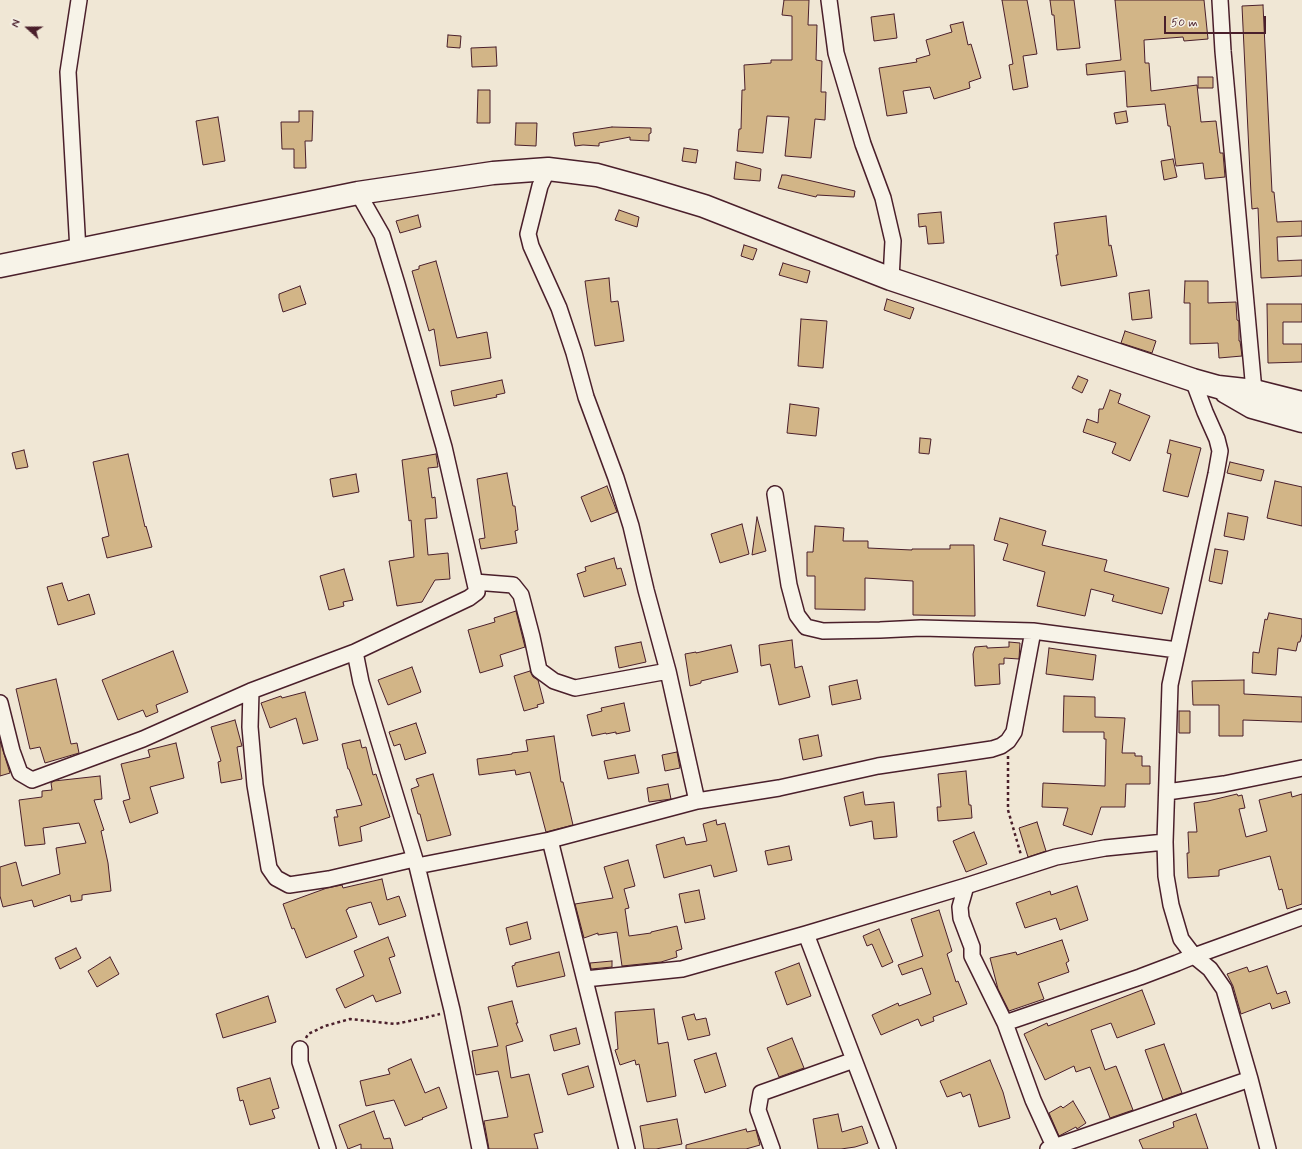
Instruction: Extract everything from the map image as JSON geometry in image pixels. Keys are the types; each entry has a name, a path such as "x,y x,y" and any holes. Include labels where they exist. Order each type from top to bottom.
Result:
{"main road":[{"path":"0,266 358,192 493,173 548,169 596,175 704,206 891,279 1193,380 1218,387 1254,391 1302,403"},
{"path":"1218,387 1252,407 1302,421"}],"street":[{"path":"78,251 68,72 79,0"},
{"path":"829,0 836,53 862,144 883,198 893,241 891,279"},
{"path":"1220,0 1254,391"},
{"path":"548,169 540,186 528,234 531,246 559,308 574,353 586,397 619,485 632,526 646,590 668,671 697,801"},
{"path":"0,703 12,751 20,773 32,780 143,739 251,691 355,652 469,598 477,592 444,447 395,277 382,235 358,192"},
{"path":"1193,380 1217,439 1220,451 1170,685 1165,842 1166,876 1171,905 1181,939 1194,956 1210,969 1224,989 1250,1079 1268,1149"},
{"path":"774,494 789,585 797,615 806,627 823,631 921,628 1033,631 1177,650"},
{"path":"475,582 513,585 521,595 539,670 554,681 575,688 668,671"},
{"path":"251,691 250,726 256,785 269,868 276,878 288,885 550,840 697,801 779,788 878,766 992,749 1001,746 1008,741 1014,732 1033,631"},
{"path":"355,652 362,682 416,862 452,1010 480,1149"},
{"path":"1167,792 1224,784 1302,768"},
{"path":"550,840 627,1149"},
{"path":"585,979 682,969 806,934 966,886 1056,857 1105,848 1165,842"},
{"path":"966,886 960,907 961,918 972,947 972,956 975,965 983,976 1005,1023 1051,1148 1250,1079"},
{"path":"1005,1023 1140,977 1302,917"},
{"path":"806,934 888,1149"},
{"path":"300,1048 300,1062 328,1149"},
{"path":"772,1149 758,1110 760,1093 854,1060"}],"path":[{"path":"1008,741 1008,810 1025,867"},
{"path":"300,1048 308,1034 325,1026 350,1019 395,1024 452,1010"}],"building":[{"path":"784,0 809,0 808,25 817,25 816,60 822,61 821,92 826,92 825,120 815,119 811,158 785,156 789,117 767,116 763,153 737,151 739,129 741,129 742,90 745,90 744,65 771,63 771,60 792,60 792,16 782,15"},
{"path":"1002,0 1027,0 1037,54 1023,56 1028,87 1013,90 1009,65 1013,64"},
{"path":"1050,0 1074,0 1080,48 1057,50 1054,15 1052,15"},
{"path":"1115,0 1204,0 1208,39 1184,41 1183,37 1144,40 1145,63 1149,63 1151,91 1197,85 1201,122 1216,121 1220,153 1223,153 1225,177 1205,179 1203,163 1176,166 1165,104 1127,107 1125,71 1087,75 1086,64 1121,60"},
{"path":"1263,5 1272,192 1274,192 1277,222 1302,221 1302,236 1277,237 1278,261 1302,260 1302,276 1261,278 1258,208 1252,209 1242,6"},
{"path":"894,14 897,38 874,41 871,17"},
{"path":"963,22 968,45 971,44 981,78 969,82 970,88 934,99 930,87 903,91 907,113 887,116 879,68 917,62 916,59 930,55 926,40 952,32 950,25"},
{"path":"448,35 461,36 460,48 447,47"},
{"path":"496,47 497,66 472,67 471,48"},
{"path":"1198,77 1213,77 1213,88 1198,88"},
{"path":"478,90 490,90 490,123 477,123"},
{"path":"299,111 313,111 312,141 305,141 306,168 294,168 294,149 282,149 281,122 299,122"},
{"path":"1126,111 1128,122 1116,124 1114,113"},
{"path":"218,117 225,161 203,165 196,121"},
{"path":"516,123 537,123 536,146 515,145"},
{"path":"612,127 651,128 649,141 630,140 630,137 599,143 599,146 575,146 573,133"},
{"path":"684,148 698,150 696,163 682,161"},
{"path":"1173,159 1177,177 1164,180 1161,161"},
{"path":"736,162 761,169 760,181 734,179"},
{"path":"782,175 855,191 854,197 817,195 816,197 778,188"},
{"path":"619,210 639,217 637,227 615,220"},
{"path":"941,212 944,243 928,244 926,226 919,227 918,214"},
{"path":"418,215 421,227 400,233 396,221"},
{"path":"1106,216 1109,246 1111,245 1117,276 1061,286 1056,255 1058,255 1054,223"},
{"path":"744,245 757,249 753,260 741,256"},
{"path":"436,261 457,338 487,332 491,358 440,366 434,329 429,331 412,271 419,269 419,266"},
{"path":"783,263 810,271 807,283 779,275"},
{"path":"609,278 611,302 618,301 624,341 595,346 585,281"},
{"path":"1185,281 1208,281 1208,303 1236,302 1237,320 1239,321 1239,341 1242,356 1219,358 1218,343 1190,344 1190,303 1184,303"},
{"path":"300,286 306,304 283,312 279,294"},
{"path":"1149,290 1152,318 1132,320 1129,293"},
{"path":"887,299 914,308 910,319 884,310"},
{"path":"1267,304 1302,304 1302,322 1283,322 1283,344 1302,344 1302,362 1268,363"},
{"path":"801,319 827,321 823,368 798,366"},
{"path":"1125,331 1156,341 1152,353 1121,343"},
{"path":"1078,376 1088,380 1082,393 1072,388"},
{"path":"502,380 505,393 496,395 497,397 454,406 451,391"},
{"path":"1110,390 1121,394 1118,403 1150,416 1130,461 1112,453 1116,443 1083,432 1087,419 1098,423 1099,409 1103,409"},
{"path":"790,404 819,408 816,436 787,433"},
{"path":"920,438 931,439 929,454 919,453"},
{"path":"1170,440 1201,448 1188,497 1163,491 1171,454 1167,453"},
{"path":"24,450 28,467 16,469 12,453"},
{"path":"128,454 145,527 146,526 152,547 107,558 102,538 109,536 93,462"},
{"path":"436,454 438,467 428,468 432,498 435,497 437,518 425,519 428,555 448,553 450,579 435,580 422,602 397,606 389,561 414,557 411,520 409,521 402,460"},
{"path":"1230,462 1264,470 1261,481 1227,473"},
{"path":"507,473 513,506 515,506 518,530 515,531 517,543 481,549 479,539 485,538 477,479"},
{"path":"356,474 359,492 333,497 330,479"},
{"path":"1275,481 1302,487 1302,526 1267,518"},
{"path":"607,486 617,512 591,522 581,497"},
{"path":"1228,513 1248,517 1244,540 1224,536"},
{"path":"757,517 766,551 752,555"},
{"path":"1000,518 1046,531 1042,545 1107,560 1104,571 1169,588 1162,614 1112,601 1114,595 1091,589 1085,616 1037,606 1045,572 1003,560 1008,544 994,540"},
{"path":"742,524 749,554 720,563 711,534"},
{"path":"815,526 844,528 843,541 868,541 868,548 912,550 950,549 950,545 974,545 975,616 913,615 913,581 865,578 865,610 815,609 815,576 807,576 807,552 813,552"},
{"path":"1215,549 1228,551 1222,584 1209,581"},
{"path":"614,558 617,569 621,568 626,585 584,597 577,574 586,571 585,567"},
{"path":"344,569 353,600 343,602 344,606 329,610 320,576"},
{"path":"62,583 68,601 89,594 95,614 58,625 47,587"},
{"path":"516,611 525,647 500,655 503,666 480,673 468,630 495,622 494,618"},
{"path":"1269,613 1302,619 1302,634 1296,651 1278,648 1276,675 1252,673 1253,652 1259,653 1265,619 1267,620"},
{"path":"792,640 795,668 802,666 810,697 779,705 770,664 761,666 759,645"},
{"path":"641,642 646,662 619,668 615,647"},
{"path":"1009,642 1020,643 1019,659 1004,658 1004,664 999,664 1000,684 975,686 973,654 975,647 1009,647"},
{"path":"731,645 738,672 701,681 701,683 690,686 685,654"},
{"path":"1049,648 1096,655 1093,680 1046,674"},
{"path":"173,651 188,692 156,705 158,712 146,717 143,710 118,720 102,680"},
{"path":"412,667 421,692 388,705 378,680"},
{"path":"530,671 533,677 538,680 544,703 537,705 538,707 524,711 514,676"},
{"path":"56,679 71,744 77,743 79,753 45,763 40,747 30,749 16,689"},
{"path":"857,680 861,699 832,705 829,686"},
{"path":"1244,680 1244,694 1302,697 1302,722 1243,720 1243,736 1219,736 1219,705 1193,705 1192,681"},
{"path":"305,692 318,740 303,744 296,718 270,728 261,703 281,696 282,698"},
{"path":"1064,696 1095,697 1095,717 1125,718 1122,753 1135,753 1135,756 1142,756 1142,766 1150,766 1150,784 1126,784 1125,807 1101,807 1092,835 1063,825 1068,808 1042,807 1043,783 1105,786 1106,739 1104,739 1104,732 1063,732"},
{"path":"624,703 630,731 592,736 587,715 602,711 601,708"},
{"path":"1179,711 1190,711 1190,733 1179,733"},
{"path":"235,720 242,746 237,747 242,779 221,783 218,762 221,761 211,727"},
{"path":"416,723 426,753 405,760 400,744 394,746 389,732"},
{"path":"818,735 822,756 803,760 799,739"},
{"path":"554,736 561,782 563,782 573,825 546,832 530,772 516,775 515,770 479,775 477,759 528,751 526,740"},
{"path":"360,740 362,748 366,747 373,775 376,774 390,817 360,827 362,841 339,846 334,817 338,817 336,810 362,805 348,769 342,744"},
{"path":"0,741 10,773 0,776"},
{"path":"176,743 184,778 150,787 158,813 130,823 123,801 130,799 121,764 150,757 148,750"},
{"path":"677,752 680,768 665,771 662,755"},
{"path":"635,755 639,773 608,779 604,761"},
{"path":"966,771 969,805 971,805 972,818 938,821 937,807 941,807 938,774"},
{"path":"433,774 451,835 427,841 420,814 418,814 411,789 419,786 416,779"},
{"path":"100,776 102,799 94,800 104,830 101,831 108,863 111,891 82,895 82,900 71,902 70,895 34,907 32,900 3,907 0,896 0,867 16,862 22,886 60,874 56,848 86,843 79,823 43,828 45,844 25,846 19,800 42,797 42,791 52,790 51,783 54,781"},
{"path":"668,784 671,799 649,802 647,788"},
{"path":"863,792 865,805 894,802 897,837 874,839 872,821 850,826 844,797"},
{"path":"1291,792 1292,797 1302,794 1302,904 1287,909 1282,889 1279,890 1270,856 1219,870 1219,876 1188,878 1188,832 1197,832 1194,803 1237,794 1238,796 1242,795 1245,808 1239,809 1246,837 1267,831 1259,800"},
{"path":"716,820 717,825 725,823 737,871 714,877 711,865 664,878 656,845 684,837 686,845 707,841 703,824"},
{"path":"1037,822 1046,851 1028,857 1019,828"},
{"path":"974,832 987,864 966,872 953,841"},
{"path":"789,846 792,860 768,865 765,851"},
{"path":"628,860 635,886 624,889 629,908 625,909 629,936 651,933 677,926 682,949 676,951 677,957 661,962 622,966 617,932 598,935 598,933 584,938 575,904 613,898 604,867"},
{"path":"382,879 387,900 399,896 406,916 379,925 371,902 348,908 346,910 357,937 306,958 294,928 292,929 283,904 327,888 342,885 343,888"},
{"path":"1077,886 1088,920 1060,930 1056,918 1025,928 1016,903 1050,891 1051,895"},
{"path":"699,890 705,919 685,923 679,894"},
{"path":"939,910 952,951 947,954 956,982 958,981 967,1004 933,1017 934,1021 921,1026 918,1019 881,1035 872,1015 898,1003 899,1006 931,994 922,968 902,975 898,965 923,956 911,919"},
{"path":"527,922 531,939 510,945 506,928"},
{"path":"879,929 893,962 882,967 872,944 867,946 863,936"},
{"path":"388,937 395,956 389,958 401,993 376,1002 373,995 345,1008 336,989 364,976 354,951"},
{"path":"1062,940 1069,961 1066,963 1069,972 1038,983 1044,999 1009,1011 998,989 990,958 1016,952 1017,955"},
{"path":"76,948 81,958 60,969 55,958"},
{"path":"559,952 565,976 517,987 512,966 515,965 515,963"},
{"path":"110,957 119,974 97,987 88,971"},
{"path":"612,961 612,967 591,969 590,963"},
{"path":"799,963 811,996 787,1005 775,972"},
{"path":"1267,966 1277,994 1286,991 1290,1003 1272,1009 1270,1003 1241,1014 1233,986 1227,974 1247,967 1249,972"},
{"path":"1142,990 1155,1024 1117,1038 1111,1023 1091,1030 1105,1070 1116,1066 1133,1110 1110,1118 1090,1067 1076,1072 1074,1066 1045,1080 1024,1034 1047,1023 1048,1026"},
{"path":"268,996 276,1022 223,1038 216,1014"},
{"path":"512,1001 518,1023 516,1023 523,1041 506,1046 511,1078 529,1074 543,1132 534,1134 538,1149 489,1149 484,1121 508,1117 498,1071 476,1075 472,1051 498,1046 488,1007"},
{"path":"654,1009 658,1044 668,1042 676,1096 647,1102 639,1064 636,1065 635,1060 620,1065 615,1050 618,1049 615,1012"},
{"path":"694,1014 696,1020 706,1018 710,1035 688,1040 682,1017"},
{"path":"576,1028 580,1044 554,1051 550,1035"},
{"path":"792,1038 804,1068 779,1077 767,1048"},
{"path":"1164,1044 1182,1093 1163,1100 1145,1050"},
{"path":"716,1053 726,1086 705,1093 694,1060"},
{"path":"411,1059 425,1093 439,1087 447,1108 405,1126 394,1100 366,1106 360,1081 390,1074 388,1069"},
{"path":"990,1060 1003,1092 1010,1118 979,1127 970,1094 963,1097 961,1092 947,1097 940,1081"},
{"path":"588,1066 594,1087 568,1095 562,1074"},
{"path":"270,1078 279,1108 272,1110 275,1118 250,1125 243,1100 240,1101 237,1088"},
{"path":"1073,1101 1086,1123 1077,1129 1076,1127 1059,1136 1049,1113 1061,1106 1063,1108"},
{"path":"374,1111 384,1139 390,1138 393,1149 361,1149 361,1144 348,1149 339,1125"},
{"path":"838,1114 842,1132 862,1126 868,1143 841,1149 818,1149 813,1119"},
{"path":"1196,1114 1208,1149 1143,1149 1139,1140 1174,1127 1173,1122"},
{"path":"677,1119 682,1144 656,1149 644,1149 640,1126"},
{"path":"746,1129 747,1132 756,1130 760,1145 746,1149 686,1149 686,1145"}]}
